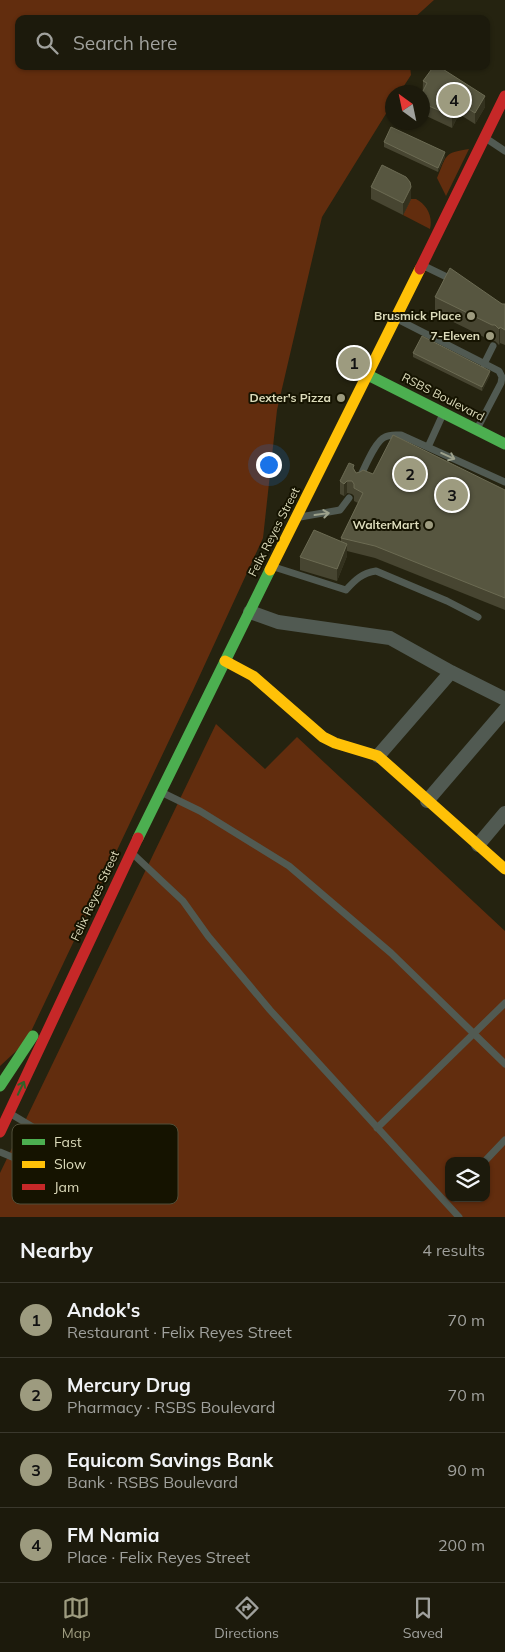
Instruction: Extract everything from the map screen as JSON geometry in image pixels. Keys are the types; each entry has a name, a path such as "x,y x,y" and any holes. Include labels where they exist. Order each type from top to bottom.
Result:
{"main road":[{"name":"Felix Reyes Street","path":"0,1132 131,852 298,518 505,96"},
{"name":"RSBS Boulevard","path":"368,375 505,444"},
{"path":"225,661 253,676 323,736 335,744 378,756 505,870"},
{"name":"Felix Reyes Street","path":"0,1086 70,982"}],"street":[{"path":"250,612 278,622 390,638 505,699"},
{"path":"378,756 451,672"},
{"path":"427,801 505,710"},
{"path":"478,845 505,813"}],"lane":[{"path":"484,138 505,152"},
{"path":"422,265 459,284"},
{"path":"395,318 499,371 502,377 501,382 477,430"},
{"path":"484,364 493,346"},
{"path":"428,447 443,414"},
{"path":"358,480 383,437 401,435 505,482"},
{"path":"298,518 340,510 349,498"},
{"path":"273,567 346,590 367,572 376,571 447,601 478,618"},
{"path":"161,792 200,811 289,866 391,953 505,1064"},
{"path":"131,852 183,901 208,936 270,1010 377,1128 445,1197"},
{"path":"377,1128 505,1003"},
{"path":"9,1113 27,1124"},
{"path":"489,1157 505,1140"},
{"path":"0,1152 12,1157"},
{"path":"449,1202 459,1217"}],"shaded area":[{"path":"0,0 434,0 417,15 15,15 15,70 410,70 411,75 405,85 385,85 385,115 322,217 277,410 263,538 26,1042 0,1066"},
{"path":"469,149 446,196 437,178 445,160 447,156 454,152"},
{"path":"411,199 416,199 426,208 431,220 430,229 403,215"},
{"path":"216,724 265,769 297,737 505,931 505,1217 0,1217 0,1173 12,1148 12,1204 178,1204 178,1124 24,1124"}],"building":[{"path":"431,70 444,70 485,96 475,113 459,103 452,116 430,106 430,85 426,85 427,83 423,81"},
{"path":"390,130 397,130 445,152 438,168 384,142"},
{"path":"382,165 406,177 410,182 411,187 403,203 371,187"},
{"path":"450,268 502,304 505,304 505,330 500,327 499,329 495,325 435,297"},
{"path":"422,336 490,371 482,387 413,353"},
{"name":"WalterMart","path":"393,435 505,490 505,598 375,546 341,538 363,493 354,488 352,481 347,481 344,484 340,481 349,463 354,465 353,468 356,473 363,470 373,474"},
{"path":"314,530 347,544 337,569 300,557"}],"traffic: fast":[{"path":"368,375 505,444"},
{"path":"138,838 270,570"},
{"path":"0,1086 33,1036"}],"traffic: slow":[{"path":"270,570 420,269"},
{"path":"225,661 253,676 323,737 335,743 378,756 505,869"}],"traffic: jam":[{"path":"420,269 505,96"},
{"path":"0,1132 138,838"}],"place":[{"name":"FM Namia","path":"454,100"},
{"name":"Brusmick Place","path":"471,316"},
{"name":"7-Eleven","path":"490,336"},
{"name":"Andok's","path":"354,363"},
{"name":"Dexter's Pizza","path":"341,398"},
{"name":"Mercury Drug","path":"410,474"},
{"name":"Equicom Savings Bank","path":"452,495"},
{"name":"WalterMart","path":"429,525"}]}
